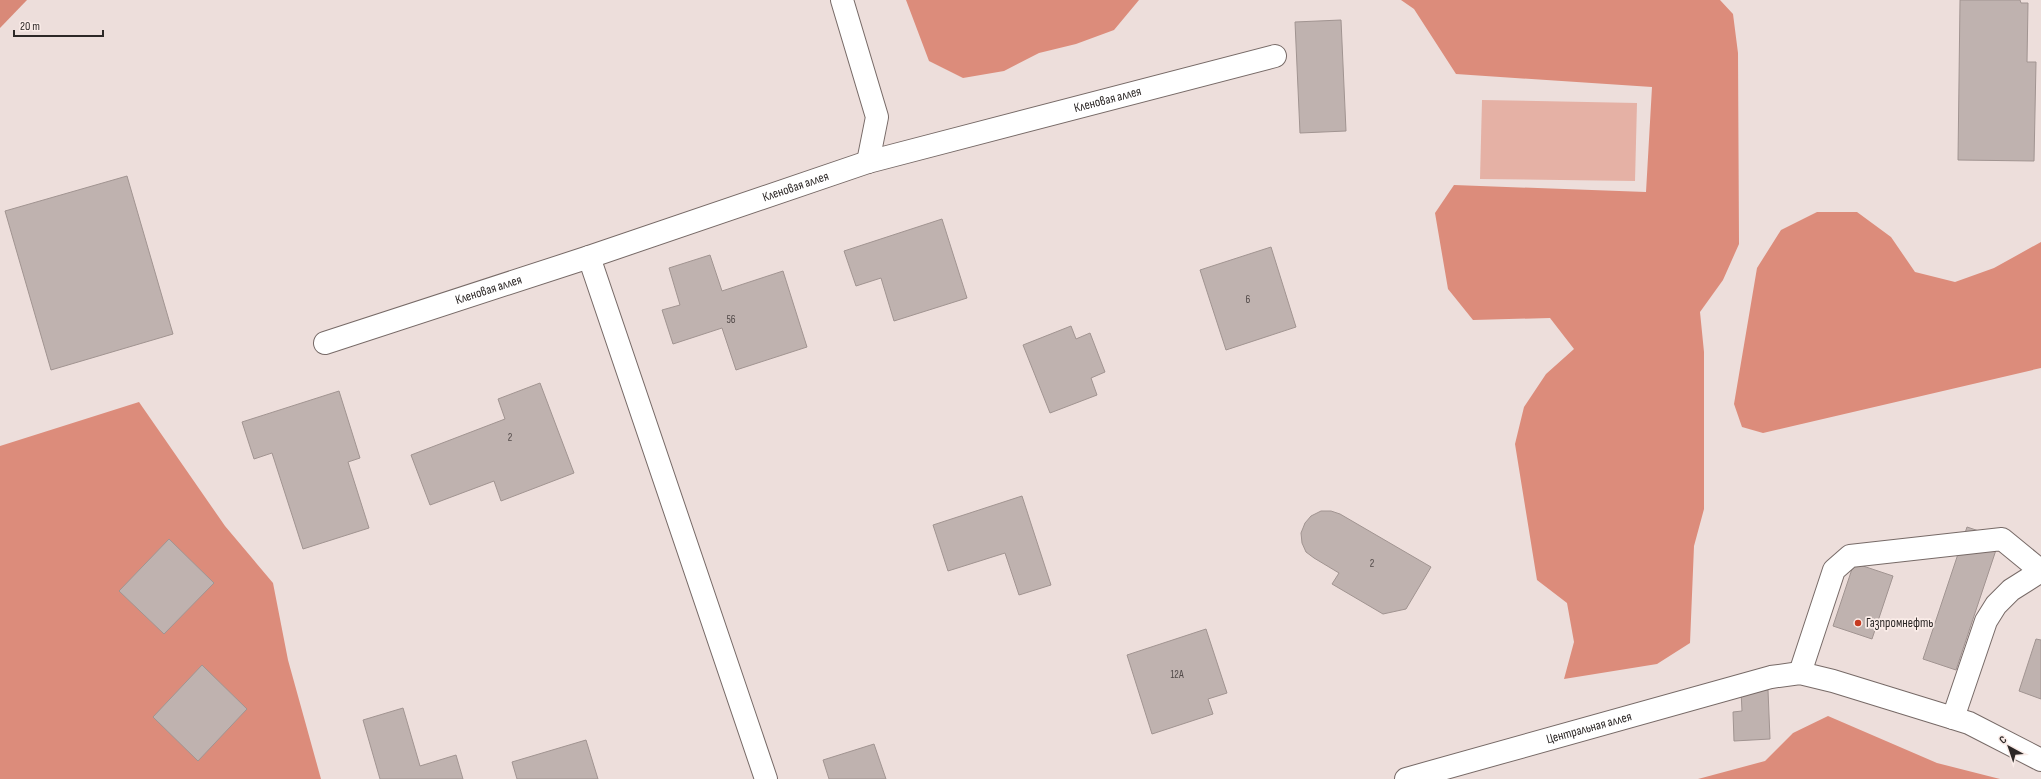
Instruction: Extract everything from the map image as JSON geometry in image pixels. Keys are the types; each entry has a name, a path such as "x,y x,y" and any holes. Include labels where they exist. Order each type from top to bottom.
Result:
{"street":[{"path":"842,0 877,117 868,162"},
{"name":"Кленовая аллея","path":"325,343 589,257 868,162 1275,56"},
{"path":"589,257 766,779"},
{"path":"1953,718 1986,621 1996,605 2011,590 2041,571 2002,539 1850,556 1834,570 1800,673 1833,681 1969,723 2041,760"},
{"name":"Центральная аллея","path":"1406,779 1771,677 1800,673"}],"shaded area":[{"path":"0,0 27,0 0,28"},
{"path":"906,0 1139,0 1114,30 1076,44 1039,53 1004,71 963,78 929,61"},
{"path":"1401,0 1720,0 1733,14 1738,53 1739,244 1723,280 1700,312 1704,352 1704,509 1694,546 1690,643 1657,664 1564,679 1574,642 1567,603 1537,580 1515,444 1524,407 1546,374 1574,349 1550,318 1473,320 1448,289 1435,213 1454,185 1646,192 1652,87 1456,74 1414,9"},
{"path":"1482,100 1637,103 1635,181 1480,179"},
{"path":"1817,212 1857,212 1891,237 1915,272 1955,282 1994,268 2041,242 2041,368 1763,433 1742,427 1734,404 1757,268 1781,230"},
{"path":"139,402 225,526 273,583 288,660 321,779 0,779 0,446"},
{"path":"1828,716 1937,763 2000,779 1698,779 1765,761 1793,733"}],"building":[{"path":"1960,0 2020,0 2021,3 2028,3 2027,62 2036,62 2034,161 1958,160"},
{"path":"1341,20 1346,131 1300,133 1295,22"},
{"path":"127,176 173,334 51,370 5,211"},
{"path":"942,219 967,298 894,321 881,278 856,286 844,251"},
{"path":"1271,247 1296,327 1226,350 1200,270"},
{"path":"710,255 722,291 783,271 807,347 736,370 722,328 673,344 662,310 680,305 669,268"},
{"path":"1071,326 1076,339 1090,333 1105,372 1091,378 1097,395 1050,413 1023,345"},
{"path":"540,383 574,473 501,501 494,481 430,505 411,455 505,419 498,399"},
{"path":"339,391 360,458 348,462 369,528 303,549 272,453 254,459 242,422"},
{"path":"1022,496 1051,585 1019,595 1005,553 948,571 933,525"},
{"path":"1321,511 1331,511 1340,514 1431,567 1406,609 1383,614 1332,584 1339,573 1306,552 1302,543 1301,533 1305,523 1311,516"},
{"path":"1967,527 2000,538 1956,670 1923,659"},
{"path":"169,539 214,583 164,634 119,591"},
{"path":"1854,563 1893,576 1872,639 1833,626"},
{"path":"1206,629 1227,693 1208,699 1213,714 1152,734 1127,655"},
{"path":"2036,639 2041,640 2041,699 2019,691"},
{"path":"202,665 247,709 198,761 153,717"},
{"path":"1768,690 1770,739 1734,741 1733,712 1742,711 1741,691"},
{"path":"403,708 420,766 456,755 463,779 380,779 363,720"},
{"path":"586,740 598,779 517,779 512,762"},
{"path":"874,744 886,779 829,779 823,760"}],"place":[{"name":"Газпромнефть","path":"1858,623"}]}
